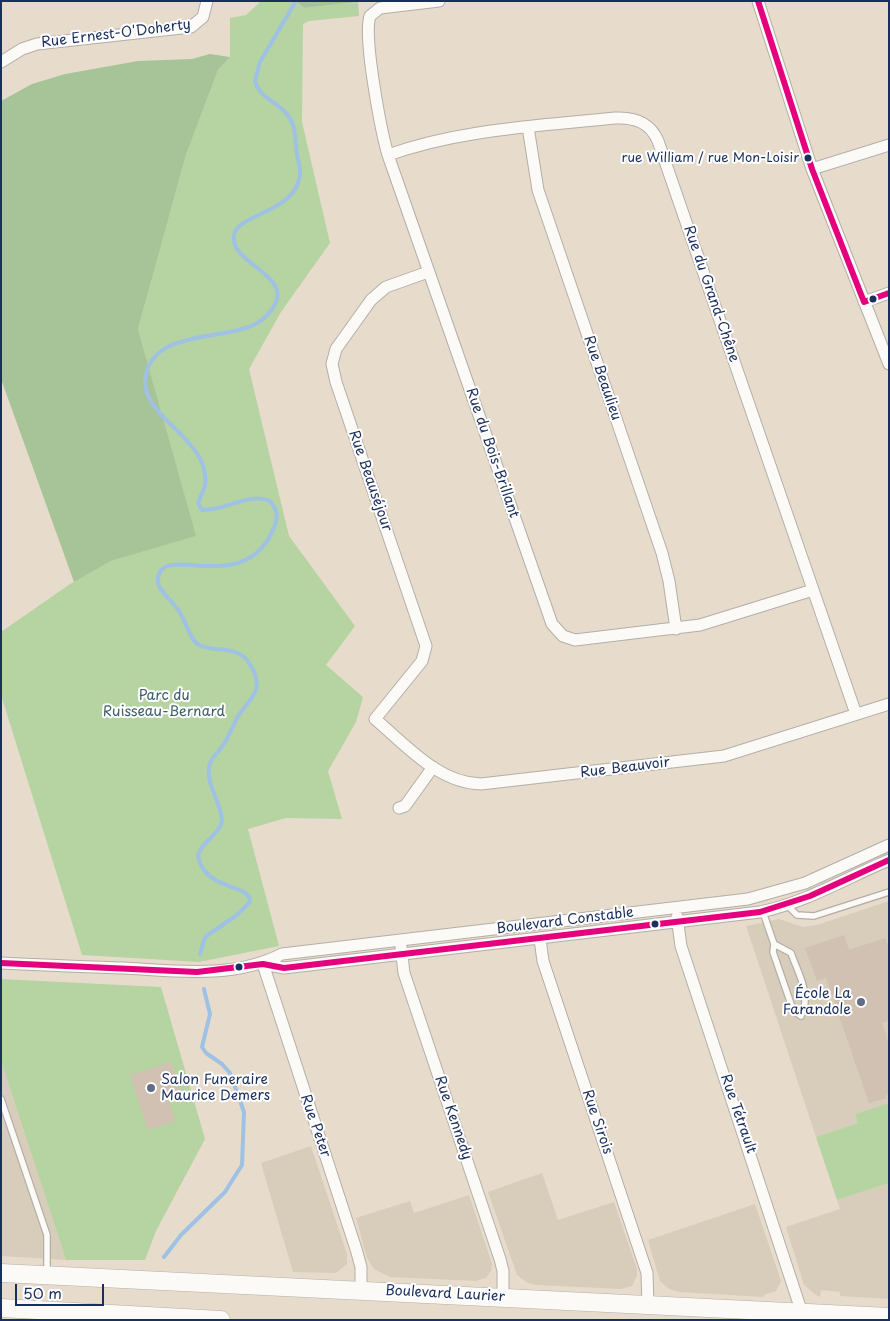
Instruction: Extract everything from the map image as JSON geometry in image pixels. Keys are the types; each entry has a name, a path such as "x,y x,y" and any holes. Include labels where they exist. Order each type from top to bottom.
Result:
{"main road":[{"name":"Boulevard Laurier","path":"1,1273 360,1289 648,1305 804,1316 889,1317"},
{"path":"1,1308 221,1320"}],"street":[{"name":"Rue Ernest-O'Doherty","path":"1,62 37,44 186,28 203,18 207,1"},
{"name":"Rue du Bois-Brillant","path":"439,1 380,8 370,18 369,35 377,106 388,155 554,628 563,636 575,640 676,629 719,620 812,590"},
{"path":"758,1 812,169 889,364"},
{"name":"Rue du Grand-Chêne","path":"388,155 437,139 625,117 643,123 656,137 856,714"},
{"name":"Rue Beaulieu","path":"528,127 538,190 665,562 676,629"},
{"path":"812,169 889,145"},
{"name":"Rue Beauséjour","path":"375,720 422,661 426,646 335,379 333,358 341,340 378,293 390,285 428,272"},
{"path":"864,302 889,293"},
{"name":"Rue Beauvoir","path":"375,720 433,768 456,780 482,784 701,760 735,753 889,704"},
{"path":"398,808 405,806 433,768"},
{"name":"Boulevard Constable","path":"263,964 282,954 748,900 784,891 889,845"},
{"name":"Boulevard Constable","path":"1,963 197,972 263,964 284,968 540,939 763,912 826,890 889,860"},
{"name":"Rue Tétrault","path":"676,908 681,946 804,1316"},
{"name":"Rue Sirois","path":"540,939 543,961 648,1273 648,1305"},
{"name":"Rue Kennedy","path":"400,940 404,973 504,1271 503,1297"},
{"name":"Rue Peter","path":"263,964 270,993 356,1249 361,1267 360,1289"}],"lane":[{"path":"786,905 797,914 814,916 889,892"},
{"path":"763,912 774,944 773,952 792,1010 801,1016 806,1004 805,991 791,953 774,944"},
{"path":"1,1099 47,1235 47,1275"}],"shaded area":[{"path":"889,901 889,1103 855,1114 858,1123 816,1137 746,926 779,919 803,927 817,925"},
{"path":"1,1061 66,1260 1,1256"},
{"path":"311,1146 347,1254 347,1264 336,1273 293,1272 261,1163"},
{"path":"542,1173 558,1220 614,1202 637,1269 637,1276 632,1286 621,1289 537,1285 528,1283 517,1275 488,1192"},
{"path":"889,1183 889,1299 840,1296 840,1292 821,1290 820,1297 816,1295 804,1285 786,1227 840,1209 837,1200"},
{"path":"469,1195 492,1264 491,1271 486,1278 476,1281 390,1277 374,1269 367,1258 356,1218 410,1201 414,1213"},
{"path":"755,1204 781,1281 776,1291 764,1295 764,1297 679,1292 669,1289 660,1281 648,1240"}],"green space":[{"name":"Parc du Ruisseau-Bernard","path":"261,1 296,1 304,8 358,2 359,16 309,21 303,24 302,122 330,243 281,312 249,369 289,536 355,626 326,665 363,697 356,722 328,771 342,819 286,818 248,829 279,946 199,962 82,955 1,695 1,632 70,584 111,561 195,536 138,329 186,155 218,70 230,57 230,18 246,15"},
{"path":"296,1 366,1 304,8"},
{"path":"210,54 230,57 218,70 186,155 138,329 196,536 111,561 74,582 1,379 1,101 32,84 65,74 138,61 192,59"},
{"path":"1,979 161,987 205,1139 156,1231 145,1260 66,1260 1,1061"},
{"path":"889,1103 889,1183 837,1200 816,1137 858,1123 855,1114"}],"building":[{"name":"École La Farandole","path":"844,935 849,950 885,938 889,948 889,1021 882,1023 889,1044 889,1094 885,1096 886,1098 869,1103 826,978 817,981 805,948"},
{"path":"171,1062 181,1094 168,1098 175,1121 148,1130 130,1075"}],"waterway":[{"path":"200,954 205,937 237,915 250,902 248,896 243,892 209,876 202,868 198,856 202,847 217,831 222,822 220,808 210,781 210,764 226,741 237,718 254,695 257,684 252,668 241,655 227,650 205,648 196,643 178,609 159,586 158,577 160,572 168,566 231,565 248,559 263,546 275,525 277,515 270,501 262,499 245,500 220,508 202,510 198,503 205,485 204,468 197,453 152,403 146,389 146,374 153,359 165,349 180,342 250,326 263,319 275,305 277,293 273,282 243,256 235,246 234,235 238,228 246,222 279,205 289,197 296,187 300,174 292,122 281,108 260,91 255,81 260,62 296,1"},
{"path":"164,1257 181,1235 225,1192 242,1165 244,1112 230,1073 222,1064 206,1053 202,1047 210,1014 204,989"}],"transit line":[{"path":"758,1 812,169 864,302 889,293"},
{"path":"1,963 197,972 263,964 284,968 760,912 810,896 889,860"}],"place":[{"name":"rue William / rue Mon-Loisir","path":"808,158"},
{"name":"École La Farandole","path":"861,1002"},
{"name":"Salon Funeraire Maurice Demers","path":"151,1088"}]}
